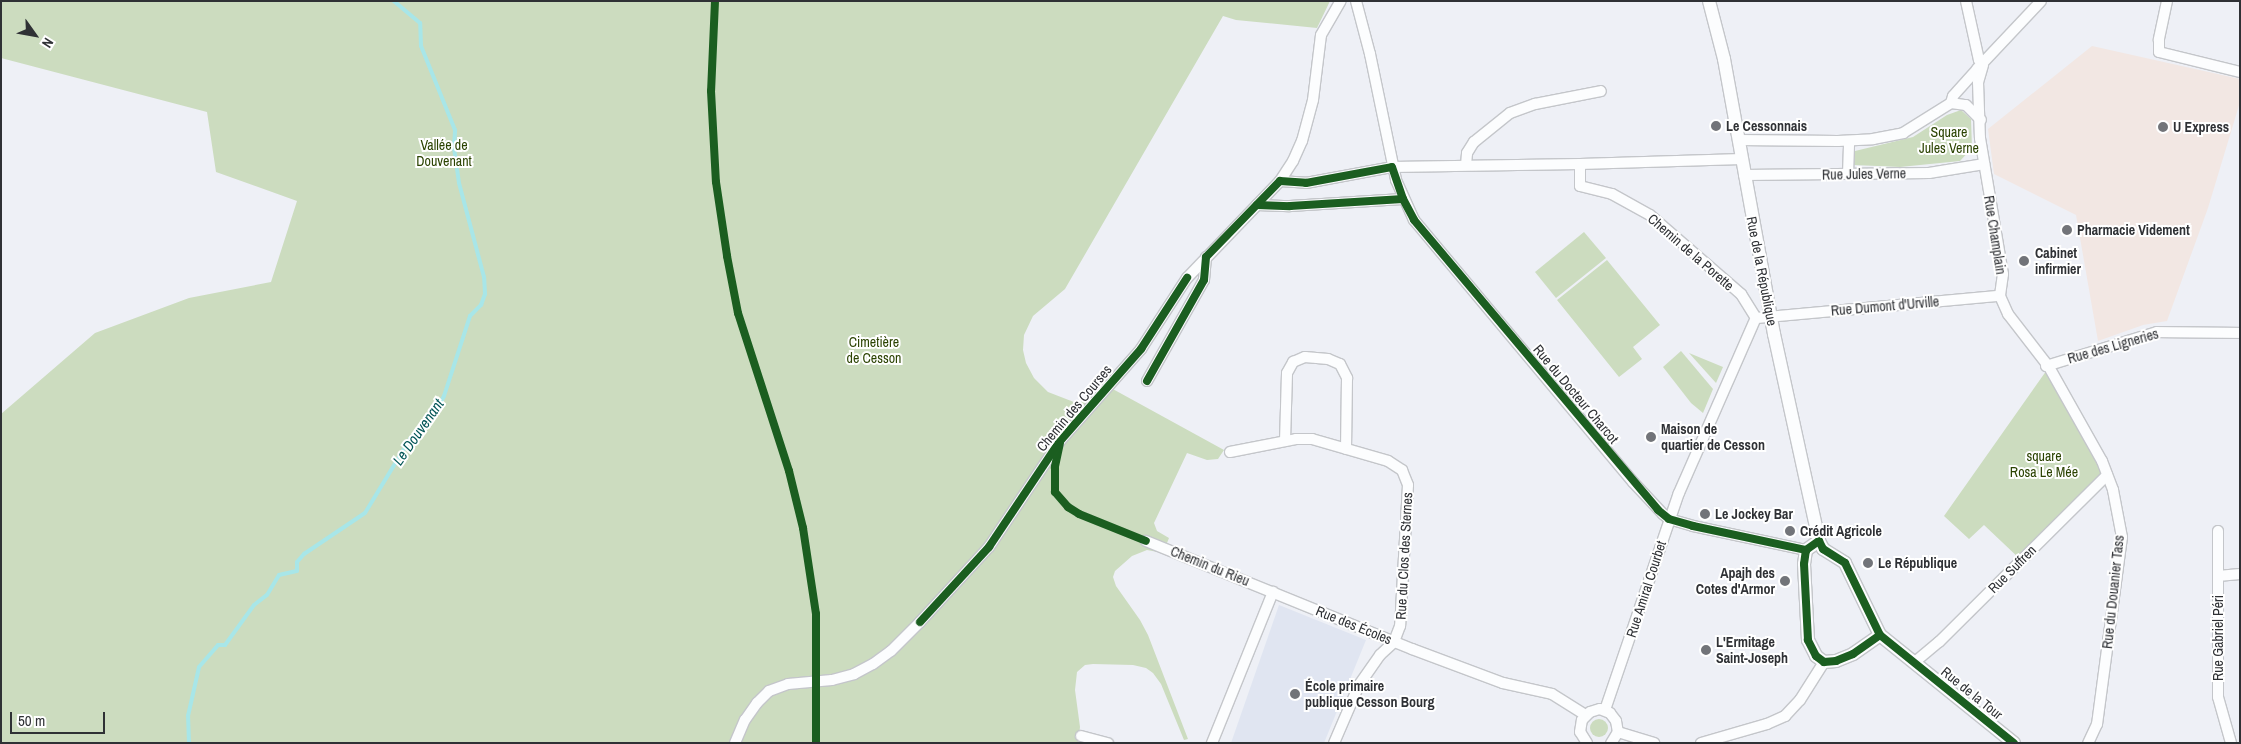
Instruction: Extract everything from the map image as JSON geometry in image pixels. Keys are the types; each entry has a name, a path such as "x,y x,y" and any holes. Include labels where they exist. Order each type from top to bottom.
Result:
{"street":[{"name":"Chemin des Courses","path":"735,743 745,720 757,703 769,691 788,684 832,680 854,674 873,664 891,651 989,547 1060,441 1141,349 1187,278 1280,181 1293,161 1304,133 1313,100 1321,35 1341,1"},
{"name":"Rue du Docteur Charcot","path":"1356,1 1370,54 1392,166 1403,199 1414,220 1633,482 1669,519"},
{"name":"Rue de la République","path":"1710,1 1724,59 1771,316 1819,541"},
{"path":"1966,1 1979,60 1983,65"},
{"path":"1951,103 1953,96 2041,1"},
{"path":"2168,1 2159,40 2159,52 2240,72"},
{"name":"Rue Champlain","path":"1983,65 1978,82 1984,164 2003,274 2000,296"},
{"path":"1466,165 1467,153 1474,142 1510,113 1536,104 1602,91"},
{"path":"1738,140 1848,141 1903,132 1951,103 1966,105 1981,120"},
{"path":"1848,141 1848,174"},
{"path":"1280,181 1306,183 1392,166 1580,164 1742,159"},
{"name":"Chemin de la Porette","path":"1580,164 1580,186 1612,194 1650,215 1741,294 1756,318"},
{"name":"Rue Jules Verne","path":"1744,175 1929,173 1984,164"},
{"path":"1257,205 1290,206 1403,199"},
{"path":"1147,381 1204,280 1206,257"},
{"path":"2000,296 2008,314 2046,366"},
{"name":"Rue Dumont d'Urville","path":"1771,316 2000,296"},
{"path":"1756,318 1771,316"},
{"name":"Rue Amiral Courbet","path":"1605,710 1669,519 1756,318"},
{"name":"Rue des Ligneries","path":"2046,366 2157,332 2240,333"},
{"path":"1285,441 1287,373 1293,362 1305,357 1328,359 1340,364 1347,378 1346,449"},
{"name":"Rue du Douanier Tass","path":"2046,366 2102,461 2112,490 2122,537 2097,724 2088,743"},
{"name":"Rue du Clos des Sternes","path":"1230,452 1296,438 1312,439 1388,461 1402,470 1408,485 1400,626 1394,642"},
{"name":"Rue Suffren","path":"1916,662 2107,475"},
{"path":"1669,519 1806,550"},
{"name":"Rue Gabriel Péri","path":"2218,531 2218,697 2231,743"},
{"name":"Chemin du Rieu","path":"1146,541 1273,592"},
{"path":"1824,662 1816,656 1808,640 1804,564 1806,550 1819,541 1823,549 1845,563 1880,635 1916,662"},
{"path":"2218,576 2240,574"},
{"path":"1212,743 1273,592"},
{"name":"Rue des Écoles","path":"1273,592 1394,642 1503,683 1552,694 1585,715"},
{"path":"1701,743 1768,724 1785,716 1800,700 1824,662 1853,654 1880,635"},
{"path":"1334,743 1360,685 1380,654 1394,642"},
{"name":"Rue de la Tour","path":"1916,662 1952,694 2014,743"},
{"path":"1587,743 1580,732 1580,726 1585,715 1594,710 1605,710 1614,716 1618,732 1611,743"},
{"path":"1618,732 1654,743"},
{"path":"1081,736 1108,743"}],"shaded area":[{"path":"2092,46 2240,79 2240,102 2208,208 2167,321 2143,325 2098,341 2076,215 1994,174 1988,129"},
{"name":"École primaire publique Cesson Bourg","path":"1279,605 1366,640 1324,743 1231,743"}],"green space":[{"path":"1,1 1330,1 1317,28 1236,20 1223,16 1065,289 1033,316 1024,335 1023,350 1026,363 1034,378 1048,392 1079,404 1100,382 1224,450 1218,459 1207,460 1187,453 1154,523 1157,531 1169,538 1163,553 1147,550 1132,556 1115,571 1113,577 1116,586 1140,620 1148,635 1188,739 1184,740 1161,684 1153,673 1146,668 1133,665 1093,664 1085,665 1077,672 1075,690 1080,727 1078,743 1,743 1,414 95,333 189,298 271,282 297,201 216,172 207,112 1,58"},
{"name":"Square Jules Verne","path":"1961,110 1971,119 1972,148 1960,161 1900,167 1854,165 1855,151 1913,137 1947,115"},
{"path":"1584,232 1606,258 1556,298 1535,272"},
{"path":"1607,260 1660,325 1633,347 1642,359 1619,377 1557,300"},
{"path":"1681,351 1713,389 1703,413 1691,403 1663,367"},
{"path":"1689,353 1723,367 1716,383"},
{"name":"square Rosa Le Mée","path":"2049,367 2107,475 2021,560 1984,525 1969,539 1944,516"},
{"path":"1599,719 1605,722 1608,728 1605,734 1599,737 1593,734 1590,728 1593,722"}],"waterway":[{"name":"Le Douvenant","path":"189,743 188,716 199,667 218,645 225,645 254,605 267,595 279,575 297,571 297,562 304,554 365,513 410,439 436,411 444,396 470,316 481,305 485,294 484,277 459,183 454,146 455,130 421,46 420,23 394,1"}],"cycle path":[{"path":"715,1 711,91 716,182 738,313 789,471 803,528 816,614 816,743"},
{"path":"1147,381 1204,280 1206,257 1280,181 1306,183 1392,167 1403,199 1414,220 1658,510 1669,519 1693,526 1806,550"},
{"path":"1257,205 1290,206 1403,199"},
{"path":"920,622 989,547 1060,441 1141,349 1187,278"},
{"path":"1060,443 1055,467 1055,492 1068,507 1079,514 1146,541"},
{"path":"1880,635 1853,654 1836,661 1824,662 1816,656 1808,640 1804,564 1806,550 1819,541 1823,549 1845,563 1880,635 2014,743"}],"place":[{"name":"Le Cessonnais","path":"1716,126"},
{"name":"U Express","path":"2163,127"},
{"name":"Pharmacie Videment","path":"2067,230"},
{"name":"Cabinet infirmier","path":"2024,261"},
{"name":"Maison de quartier de Cesson","path":"1651,437"},
{"name":"Le Jockey Bar","path":"1705,514"},
{"name":"Crédit Agricole","path":"1790,531"},
{"name":"Le République","path":"1868,563"},
{"name":"Apajh des Cotes d'Armor","path":"1785,581"},
{"name":"L'Ermitage Saint-Joseph","path":"1706,650"},
{"name":"École primaire publique Cesson Bourg","path":"1295,694"}],"park label":[{"name":"Vallée de Douvenant","path":"444,154"},
{"name":"Cimetière de Cesson","path":"874,350"}]}
